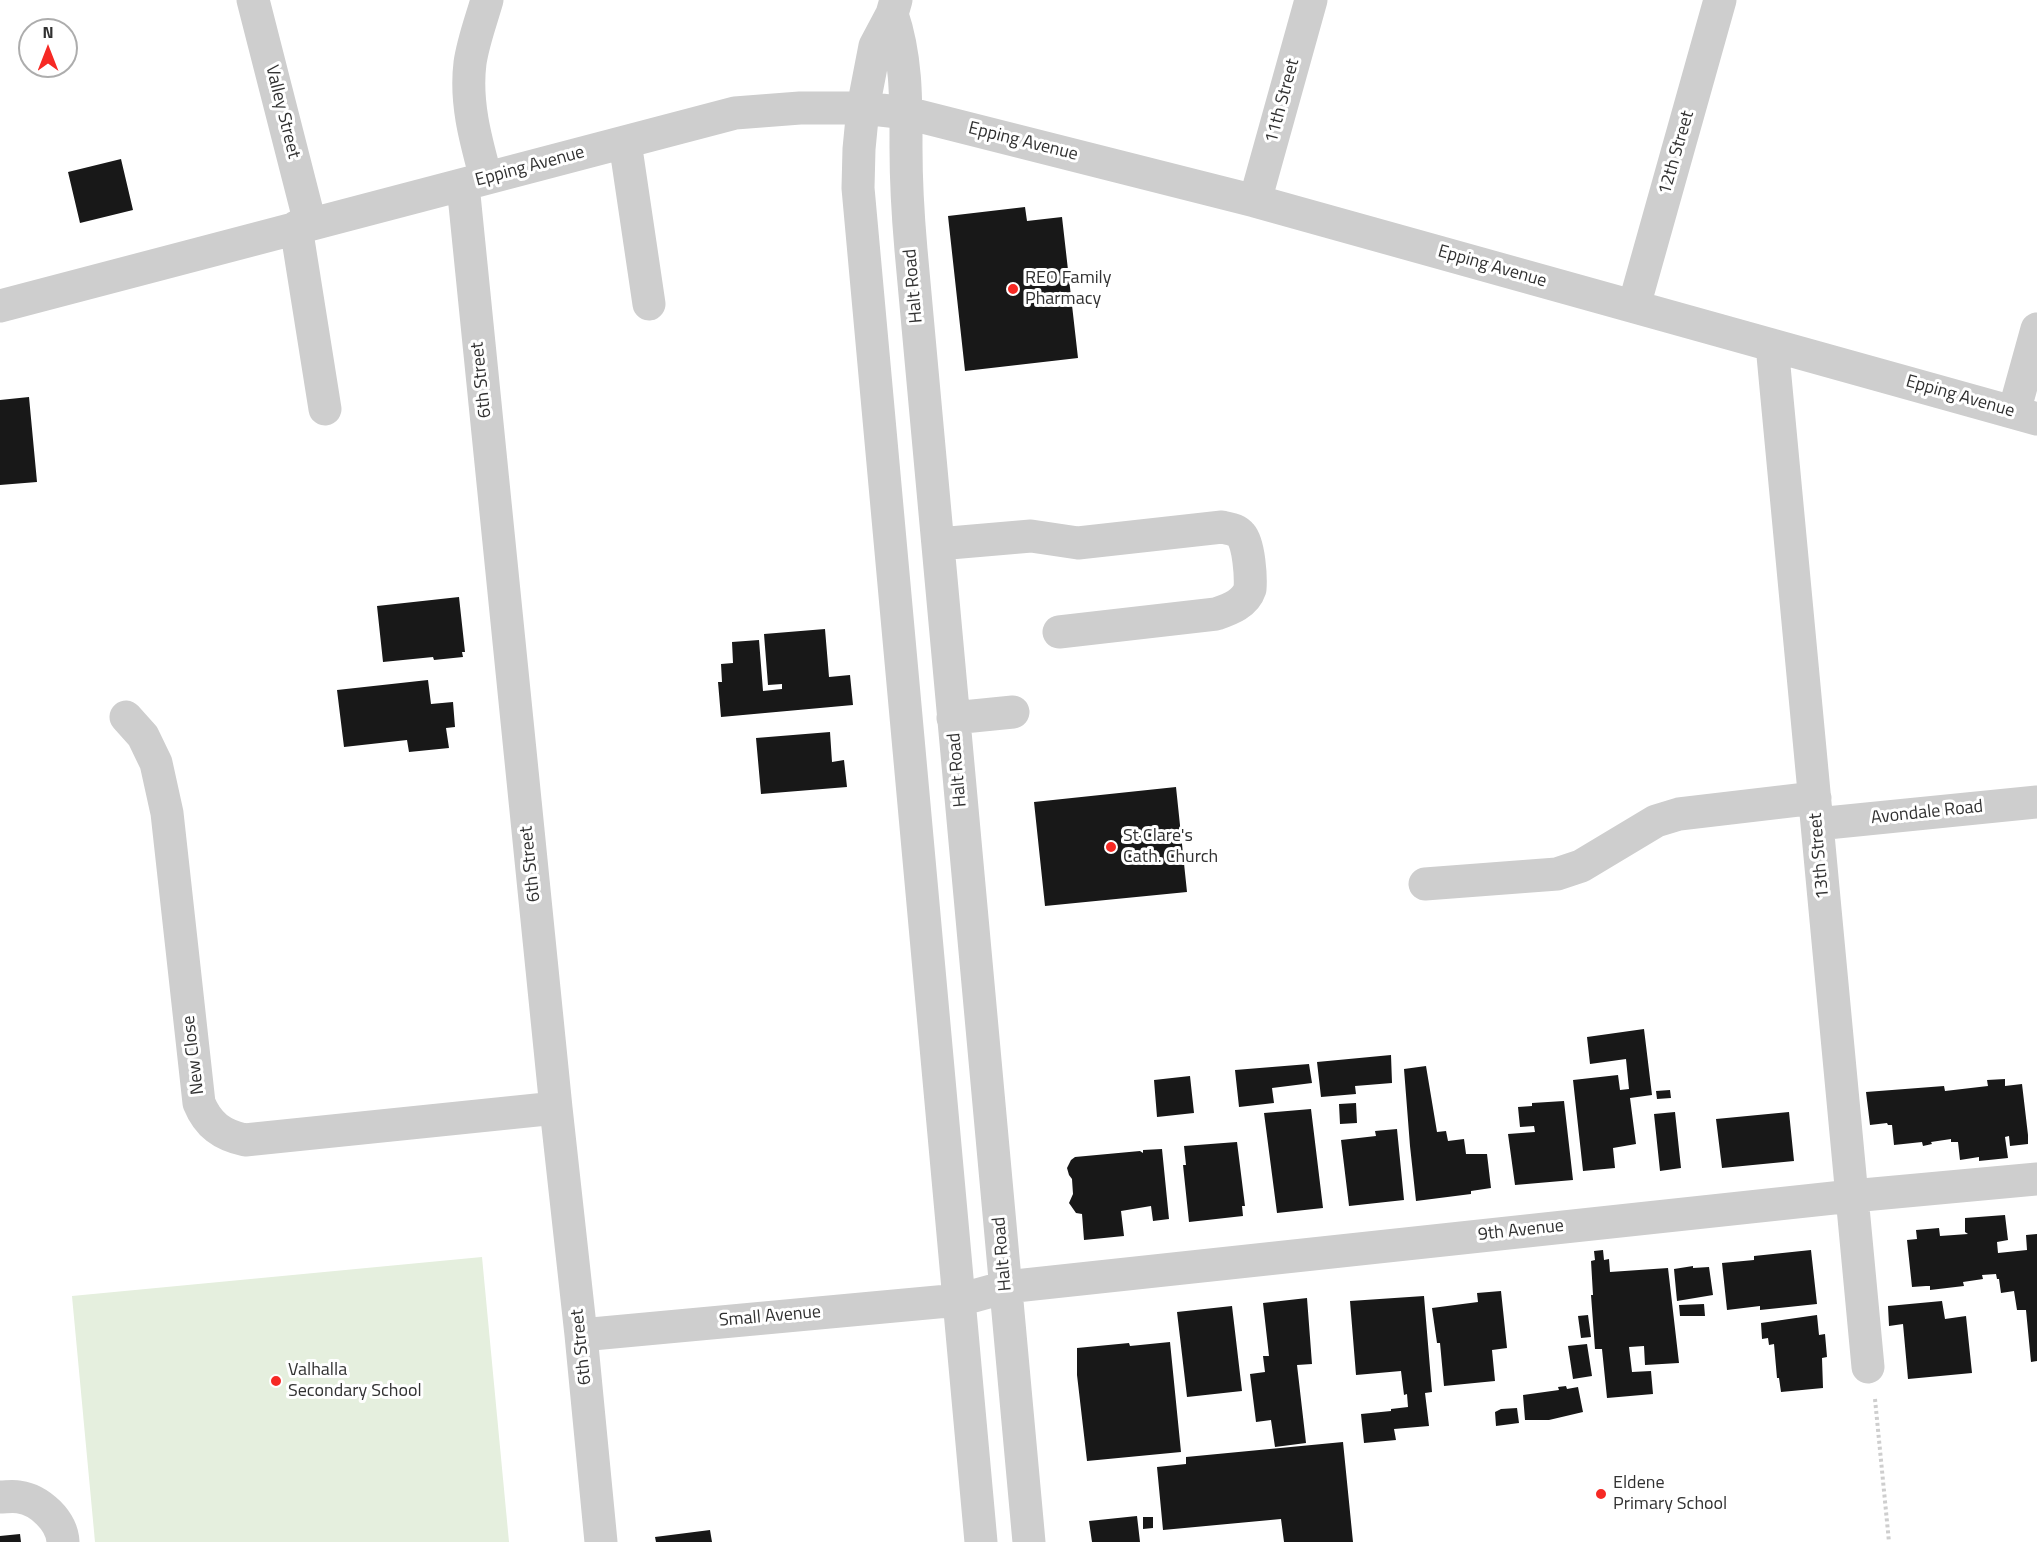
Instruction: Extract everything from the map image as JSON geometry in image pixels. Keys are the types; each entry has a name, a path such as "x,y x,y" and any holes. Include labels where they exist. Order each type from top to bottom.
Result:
{"street":[{"name":"Valley Street","path":"253,0 303,225 325,409"},
{"name":"6th Street","path":"487,0 470,62 469,94 474,131 474,182 556,1108 601,1542"},
{"name":"11th Street","path":"1255,201 1311,0"},
{"name":"12th Street","path":"1634,306 1720,0"},
{"path":"894,7 875,46 863,108 858,188 981,1542"},
{"name":"Halt Road","path":"894,7 901,42 907,113 906,186 910,250 1029,1542"},
{"name":"Epping Avenue","path":"0,306 735,113 800,108 863,108 907,113 1255,201 2025,416"},
{"path":"625,142 649,304"},
{"path":"2025,416 2037,329"},
{"name":"13th Street","path":"1772,345 1868,1366"},
{"path":"938,544 1031,536 1078,543 1222,527 1239,533 1246,546 1250,589 1248,596 1233,608 1216,614 1059,632"},
{"path":"953,718 1013,712"},
{"name":"New Close","path":"126,717 143,736 156,763 167,813 199,1103 203,1114 219,1131 245,1140 556,1108"},
{"name":"Avondale Road","path":"1425,884 1557,874 1581,866 1656,821 1679,814 2037,802"},
{"name":"9th Avenue","path":"959,1300 1005,1287 1852,1196 2037,1179"},
{"name":"Small Avenue","path":"581,1335 959,1300"},
{"path":"0,1497 19,1497 43,1508 58,1526 63,1542"}],"path":[{"path":"1868,1366 1874,1387 1889,1542"}],"green space":[{"path":"482,1257 509,1542 95,1542 72,1296"}],"building":[{"path":"121,159 133,210 80,223 68,172"},
{"name":"REO Family Pharmacy","path":"1025,207 1027,221 1062,217 1078,358 965,371 948,216"},
{"path":"29,397 37,482 0,485 0,400"},
{"path":"459,597 465,652 462,652 463,657 434,660 433,657 383,662 377,606"},
{"path":"825,629 829,677 850,675 853,705 721,717 718,682 722,682 721,664 733,663 732,642 759,640 763,691 782,689 782,684 768,685 764,634"},
{"path":"428,680 431,704 453,702 455,727 446,728 449,748 409,752 407,740 344,747 337,690"},
{"path":"830,732 832,762 844,760 847,787 761,794 756,738"},
{"name":"St Clare's Cath. Church","path":"1176,787 1187,892 1045,906 1034,802"},
{"path":"1644,1029 1652,1095 1630,1098 1636,1144 1613,1148 1615,1168 1583,1171 1573,1080 1618,1075 1620,1090 1629,1089 1626,1059 1590,1064 1587,1037"},
{"path":"1391,1055 1392,1083 1355,1086 1356,1094 1321,1097 1317,1062"},
{"path":"1309,1064 1312,1083 1272,1088 1274,1103 1239,1107 1235,1070"},
{"path":"1426,1066 1437,1132 1446,1131 1448,1141 1464,1139 1466,1154 1487,1154 1491,1188 1471,1191 1471,1194 1416,1201 1404,1069"},
{"path":"1190,1076 1194,1113 1157,1117 1154,1080"},
{"path":"2005,1079 2005,1086 2022,1084 2028,1135 2028,1144 2010,1146 2009,1136 2005,1137 2008,1158 1979,1161 1979,1157 1960,1160 1958,1142 1951,1142 1951,1139 1931,1142 1932,1144 1923,1146 1922,1142 1894,1145 1892,1125 1887,1123 1870,1125 1866,1092 1944,1086 1945,1091 1988,1086 1987,1080"},
{"path":"1670,1090 1671,1098 1657,1099 1656,1091"},
{"path":"1564,1101 1573,1180 1515,1185 1508,1134 1535,1132 1534,1126 1520,1127 1518,1107 1532,1106 1532,1103"},
{"path":"1356,1103 1357,1123 1340,1124 1339,1104"},
{"path":"1311,1109 1323,1208 1277,1213 1264,1113"},
{"path":"1675,1112 1681,1168 1660,1171 1654,1114"},
{"path":"1789,1112 1794,1161 1722,1168 1716,1119"},
{"path":"1397,1129 1404,1200 1349,1206 1341,1140 1376,1136 1375,1131"},
{"path":"1237,1142 1245,1206 1242,1206 1243,1216 1189,1222 1183,1165 1186,1165 1184,1146"},
{"path":"1162,1149 1169,1219 1153,1221 1151,1206 1121,1211 1124,1236 1084,1240 1082,1214 1076,1213 1069,1203 1073,1194 1072,1179 1067,1168 1071,1160 1075,1157 1140,1151 1143,1153 1143,1150"},
{"path":"2005,1215 2008,1240 1997,1242 1998,1253 2027,1250 2026,1235 2037,1234 2037,1361 2031,1362 2026,1310 2017,1310 2014,1291 2001,1293 1996,1274 1982,1275 1983,1279 1963,1282 1964,1286 1930,1290 1930,1286 1912,1287 1907,1240 1917,1239 1916,1230 1939,1228 1940,1236 1968,1234 1965,1232 1965,1218"},
{"path":"1603,1250 1604,1260 1609,1259 1610,1272 1668,1268 1679,1363 1645,1365 1644,1346 1629,1347 1632,1372 1651,1371 1653,1394 1607,1398 1602,1349 1595,1349 1591,1295 1593,1295 1591,1261 1595,1260 1594,1251"},
{"path":"1811,1250 1817,1304 1760,1310 1760,1306 1727,1310 1722,1263 1754,1260 1754,1256"},
{"path":"1693,1266 1693,1268 1709,1267 1713,1295 1677,1301 1674,1269"},
{"path":"1501,1291 1507,1348 1492,1350 1495,1381 1444,1386 1440,1343 1437,1343 1432,1308 1478,1302 1477,1293"},
{"path":"1424,1296 1432,1392 1425,1393 1429,1426 1394,1429 1396,1440 1364,1443 1361,1414 1408,1407 1407,1394 1404,1395 1401,1371 1356,1375 1350,1301"},
{"path":"1307,1298 1312,1364 1297,1365 1306,1443 1275,1447 1271,1420 1256,1422 1250,1374 1265,1372 1263,1356 1269,1356 1263,1303"},
{"path":"1942,1301 1945,1319 1966,1316 1972,1373 1908,1379 1903,1324 1889,1326 1888,1306"},
{"path":"1704,1304 1705,1316 1680,1316 1679,1305"},
{"path":"1232,1306 1242,1391 1187,1397 1177,1312"},
{"path":"1588,1315 1591,1337 1581,1338 1578,1316"},
{"path":"1817,1315 1819,1335 1825,1334 1827,1357 1822,1358 1823,1388 1781,1392 1779,1378 1777,1378 1774,1344 1769,1345 1768,1338 1762,1339 1761,1323"},
{"path":"1170,1342 1181,1452 1087,1461 1077,1375 1077,1348"},
{"path":"1587,1344 1592,1376 1573,1379 1568,1346"},
{"path":"1566,1386 1567,1389 1578,1387 1583,1412 1549,1420 1525,1420 1523,1395 1559,1390 1558,1387"},
{"path":"1517,1408 1519,1423 1496,1426 1495,1412 1501,1409"},
{"path":"1343,1442 1353,1542 1284,1542 1281,1519 1163,1530 1157,1467 1186,1464 1186,1457"},
{"path":"1137,1516 1140,1542 1092,1542 1089,1521"},
{"path":"1143,1517 1153,1517 1153,1528 1143,1529"},
{"path":"710,1530 712,1542 656,1542 655,1537"},
{"path":"20,1534 21,1542 0,1542 0,1536"}],"place":[{"name":"REO Family Pharmacy","path":"1013,289"},
{"name":"St Clare's Cath. Church","path":"1111,847"},
{"name":"Valhalla Secondary School","path":"276,1381"},
{"name":"Eldene Primary School","path":"1601,1494"}]}
